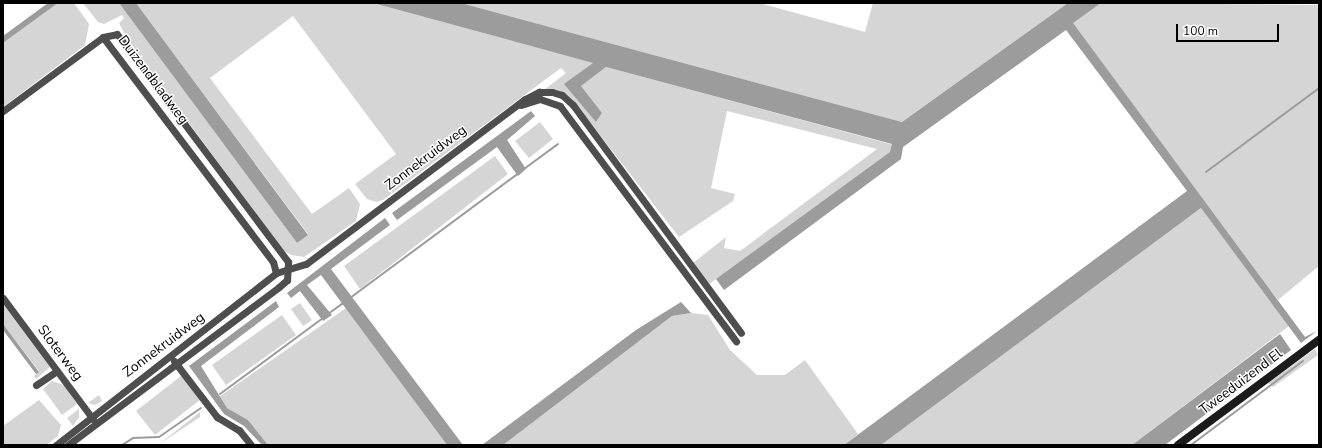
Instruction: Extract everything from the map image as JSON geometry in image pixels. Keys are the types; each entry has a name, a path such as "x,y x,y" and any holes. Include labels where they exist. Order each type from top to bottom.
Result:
{"street":[{"name":"Duizendbladweg","path":"276,274 273,262 103,37 117,34 124,41 284,255 289,271"},
{"path":"3,111 103,37"},
{"name":"Zonnekruidweg","path":"56,445 90,415 171,356 276,274 289,271 306,264 538,92 552,92 568,100 742,333"},
{"path":"519,106 540,100 560,106 736,341"},
{"name":"Zonnekruidweg","path":"68,445 279,287 289,271"},
{"name":"Sloterweg","path":"3,298 96,424"},
{"name":"Tweeduizend El","path":"1178,445 1319,340"},
{"path":"171,356 217,417 238,430 252,445"},
{"path":"36,386 57,370"},
{"path":"71,431 82,445"}],"shaded area":[{"path":"48,3 58,3 3,43 3,36"},
{"path":"58,3 74,3 89,24 85,45 3,107 3,43"},
{"path":"83,3 119,3 297,243 308,234 136,3 373,3 594,63 573,91 596,122 602,113 580,86 606,67 901,147 709,284 693,263 726,237 724,248 740,251 877,149 727,111 711,188 735,194 733,201 679,237 572,99 544,90 566,73 561,68 383,200 376,202 367,199 355,184 396,154 293,16 210,78 312,214 349,188 360,204 356,221 304,257 291,255 283,250 129,42 119,23 124,18 122,15 104,24 98,22"},
{"path":"119,3 136,3 308,235 297,243"},
{"path":"373,3 461,3 902,122 1068,3 1101,3 1073,23 1305,337 1317,331 1301,343 1201,208 881,445 844,445 1187,191 1066,30 903,147 901,159 724,290 716,279 890,152 892,144 606,67 581,86 602,113 596,122 564,84 593,63"},
{"path":"461,3 759,3 865,32 873,3 1068,3 902,122"},
{"path":"1101,3 1319,5 1319,266 1278,300 1072,23"},
{"path":"531,111 535,116 507,140 526,169 518,176 497,147 397,220 392,213"},
{"path":"540,122 553,139 529,158 515,141"},
{"path":"495,156 508,174 360,289 344,266"},
{"path":"1201,208 1289,326 1132,445 881,445"},
{"path":"385,218 390,225 331,269 463,445 447,445 321,275 307,285 332,315 323,321 300,291 291,298 287,293"},
{"path":"276,301 279,307 201,366 227,408 248,420 268,445 262,445 244,426 224,414 189,366"},
{"path":"681,302 691,313 672,316 503,445 482,445 636,330"},
{"path":"300,303 312,320 303,326 291,309"},
{"path":"3,304 50,367 36,379 34,376 39,371 3,324"},
{"path":"346,308 447,445 268,445 248,420 227,408 219,397"},
{"path":"691,313 708,315 730,350 757,375 785,375 805,360 858,434 844,445 503,445 672,316"},
{"path":"282,315 296,335 226,385 212,365"},
{"path":"3,324 39,372 36,374 3,330"},
{"path":"1280,334 1291,350 1165,445 1132,445"},
{"path":"1315,349 1318,355 1273,387 1268,383"},
{"path":"186,372 205,396 155,435 136,411"},
{"path":"52,381 64,385 77,404 62,415 43,389"},
{"path":"99,395 102,401 95,405 88,403"},
{"path":"39,400 61,425 58,436 46,445 3,445 3,426"},
{"path":"79,409 79,417 73,426 67,418"},
{"path":"200,412 200,417 158,445"}],"waterway":[{"path":"1206,172 1319,88"},
{"path":"524,169 558,144"},
{"path":"350,298 519,173"},
{"path":"328,314 343,303"},
{"path":"220,394 323,318"},
{"path":"1191,445 1303,361"},
{"path":"122,445 133,438 159,437 201,408"}]}
